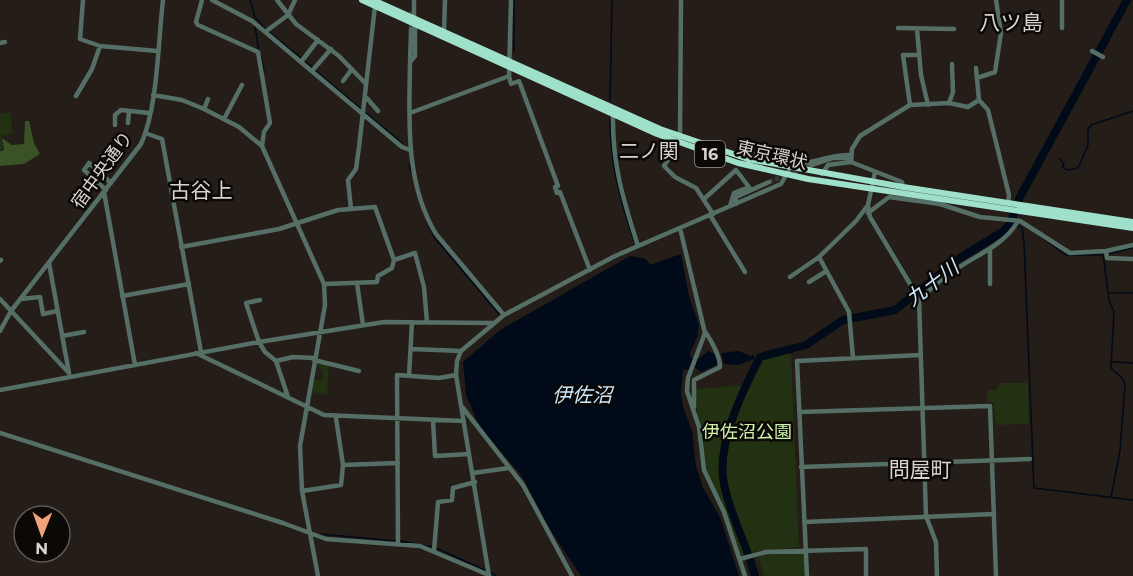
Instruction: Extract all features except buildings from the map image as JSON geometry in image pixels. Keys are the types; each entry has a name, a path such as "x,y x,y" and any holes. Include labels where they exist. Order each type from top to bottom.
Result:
{"highway":[{"name":"東京環状","path":"362,0 374,2 414,24 510,69 613,114 747,166 1008,203 1021,208 1133,228"},
{"name":"東京環状","path":"414,24 444,32 510,69 679,140 789,172 822,174 939,201 1021,208 1133,222"}],"street":[{"path":"83,0 80,39 100,46 157,51"},
{"name":"宿中央通り","path":"0,331 11,311 105,191 145,134 153,95 163,0"},
{"path":"202,0 196,22 198,25 258,52 270,123 264,132 262,146"},
{"path":"212,0 244,16 302,60 402,147 410,150"},
{"path":"277,0 288,15 331,49 366,84"},
{"path":"265,32 288,15 295,0"},
{"path":"411,11 413,0"},
{"path":"413,0 415,56 410,62 410,159 432,228 504,315"},
{"path":"444,32 445,0"},
{"path":"511,0 510,69 512,84 519,81 558,186 555,187 557,193 560,192 590,270"},
{"path":"681,0 679,140 664,166 675,177 696,188 745,272"},
{"path":"977,78 995,72 1001,33 996,0"},
{"path":"1062,0 1062,27"},
{"path":"351,209 348,180 356,169 374,2"},
{"path":"898,28 954,28"},
{"path":"917,28 919,55 928,105"},
{"path":"302,60 318,40"},
{"path":"76,96 92,69 100,46"},
{"path":"313,70 331,49"},
{"path":"1092,51 1103,57"},
{"path":"910,105 903,55 919,55"},
{"path":"949,103 953,92 952,64"},
{"path":"976,68 979,100 988,110 1009,195 1008,203"},
{"path":"343,81 352,69"},
{"path":"410,113 510,69"},
{"path":"224,118 242,85"},
{"path":"153,95 182,100 224,118 262,146 324,284 325,305 300,446 302,491 308,533 318,576"},
{"path":"364,96 378,111"},
{"path":"204,109 208,99"},
{"path":"851,158 854,143 860,136 910,105 949,103 968,107 979,100"},
{"path":"115,125 115,115 121,110 149,113"},
{"path":"128,123 129,111"},
{"path":"613,114 612,149 617,179 638,246"},
{"path":"145,134 162,139 189,284 199,353"},
{"path":"747,159 748,153 805,163 825,156 851,158 875,172 902,182 903,187"},
{"path":"811,165 833,158 851,158"},
{"path":"822,174 828,165 851,158"},
{"path":"111,183 89,163 84,171 105,191 135,365"},
{"path":"704,199 736,170 749,187 734,193 730,206"},
{"path":"490,576 456,375 457,361 461,351 504,315 638,246 782,184 789,172"},
{"path":"875,172 868,213 914,287 919,299 926,516 936,542 937,576"},
{"path":"736,204 736,197 769,182"},
{"path":"868,213 889,197 939,201 980,217 1018,221 1070,253 1106,251 1133,245"},
{"path":"790,277 819,257 856,221 868,205"},
{"path":"182,247 279,229 297,222 351,209 375,207 394,260 392,268 378,276 377,282 324,284"},
{"path":"996,219 998,207"},
{"path":"919,299 952,271 990,250 1006,236 1018,221 1021,208"},
{"path":"680,228 705,333 718,355 720,364 720,367 694,380 696,419 704,470 743,558 745,576"},
{"path":"990,250 990,284"},
{"path":"1106,251 1107,258 1133,259"},
{"path":"394,260 416,253 424,287 427,322"},
{"path":"819,257 825,272 849,312 852,323 853,358"},
{"path":"49,263 70,375"},
{"path":"809,282 825,272"},
{"path":"357,283 363,325"},
{"path":"123,296 189,284"},
{"path":"21,299 40,297 43,314 57,311"},
{"path":"0,299 70,375"},
{"path":"260,300 246,303 259,342 265,352 276,361 288,397"},
{"path":"0,390 70,375 363,325 412,322 493,322"},
{"path":"409,376 412,322"},
{"path":"62,336 84,332"},
{"path":"696,419 687,391 691,370 705,333"},
{"path":"411,349 461,351"},
{"path":"199,353 306,406 336,417 464,420"},
{"path":"807,576 797,361 920,356"},
{"path":"276,361 293,357 314,359 359,371"},
{"path":"398,544 397,375 439,378 456,375"},
{"path":"800,412 990,406 996,576"},
{"path":"463,408 523,484 572,576"},
{"path":"302,491 341,485 343,465 336,417"},
{"path":"433,420 435,456 469,454"},
{"path":"0,434 326,539 410,544 434,551 490,576"},
{"path":"801,467 1030,459"},
{"path":"343,465 398,463"},
{"path":"473,473 509,468"},
{"path":"434,551 438,502 452,500 453,488 475,482"},
{"path":"804,522 994,514"},
{"path":"743,558 805,551 866,549 867,576"}],"green space":[{"path":"10,112 13,134 1,136 3,149 0,150 0,114"},
{"path":"25,121 29,121 34,143 40,154 24,164 0,166 0,151 4,150 2,138 12,145 24,144"},
{"name":"伊佐沼公園","path":"768,354 791,354 799,547 759,551 741,556 728,517 706,472 694,389 748,385 761,360"},
{"path":"318,362 329,365 327,395 312,392 314,380 322,380 323,371 317,366"},
{"path":"999,383 1028,383 1029,424 995,425 994,403 987,402 987,390 997,390"},
{"path":"801,552 804,555 806,576 764,576 758,555"}],"water":[{"name":"伊佐沼","path":"681,254 689,296 699,325 690,353 691,358 700,358 708,351 715,354 718,364 701,372 696,368 683,370 681,393 683,407 692,431 696,466 703,488 720,517 739,576 581,576 551,531 521,475 479,426 466,395 463,362 500,330 630,256 646,259 650,265"},
{"path":"739,351 750,356 754,355 754,359 739,365 724,364 721,353"}],"waterway":[{"path":"250,0 255,17 265,29"},
{"path":"514,0 514,51"},
{"path":"610,101 612,0"},
{"name":"九十川","path":"755,576 727,496 723,469 727,436 732,419 760,357 806,345 843,320 895,310 960,258 1002,232 1010,224 1020,197 1127,0"},
{"path":"255,26 259,52"},
{"path":"269,32 312,67"},
{"path":"261,56 264,72"},
{"path":"315,70 362,110"},
{"path":"1059,158 1064,164 1062,167 1068,170 1078,168 1088,145 1088,130 1091,125 1133,111"},
{"path":"366,113 402,143"},
{"path":"610,119 617,181 634,241"},
{"path":"266,133 271,124"},
{"path":"409,164 411,171"},
{"path":"426,219 434,237 500,315"},
{"path":"1017,226 1022,227 1024,243 1034,488 1133,500"},
{"path":"1034,232 1066,255 1103,255"},
{"path":"1107,254 1133,248"},
{"path":"1103,254 1109,300 1114,312 1111,368 1123,379 1125,385 1120,451 1111,497"},
{"path":"1110,293 1133,293"},
{"path":"1113,362 1133,363"},
{"path":"320,534 396,541"},
{"path":"401,541 432,547"},
{"path":"436,548 487,571"},
{"path":"491,573 496,576"}],"tunnel":[{"path":"411,11 411,29"},
{"path":"769,182 811,165"}],"district":[{"name":"八ツ島","path":"1011,22"},
{"name":"二ノ関","path":"649,151"},
{"name":"古谷上","path":"201,190"},
{"name":"問屋町","path":"920,469"}]}
